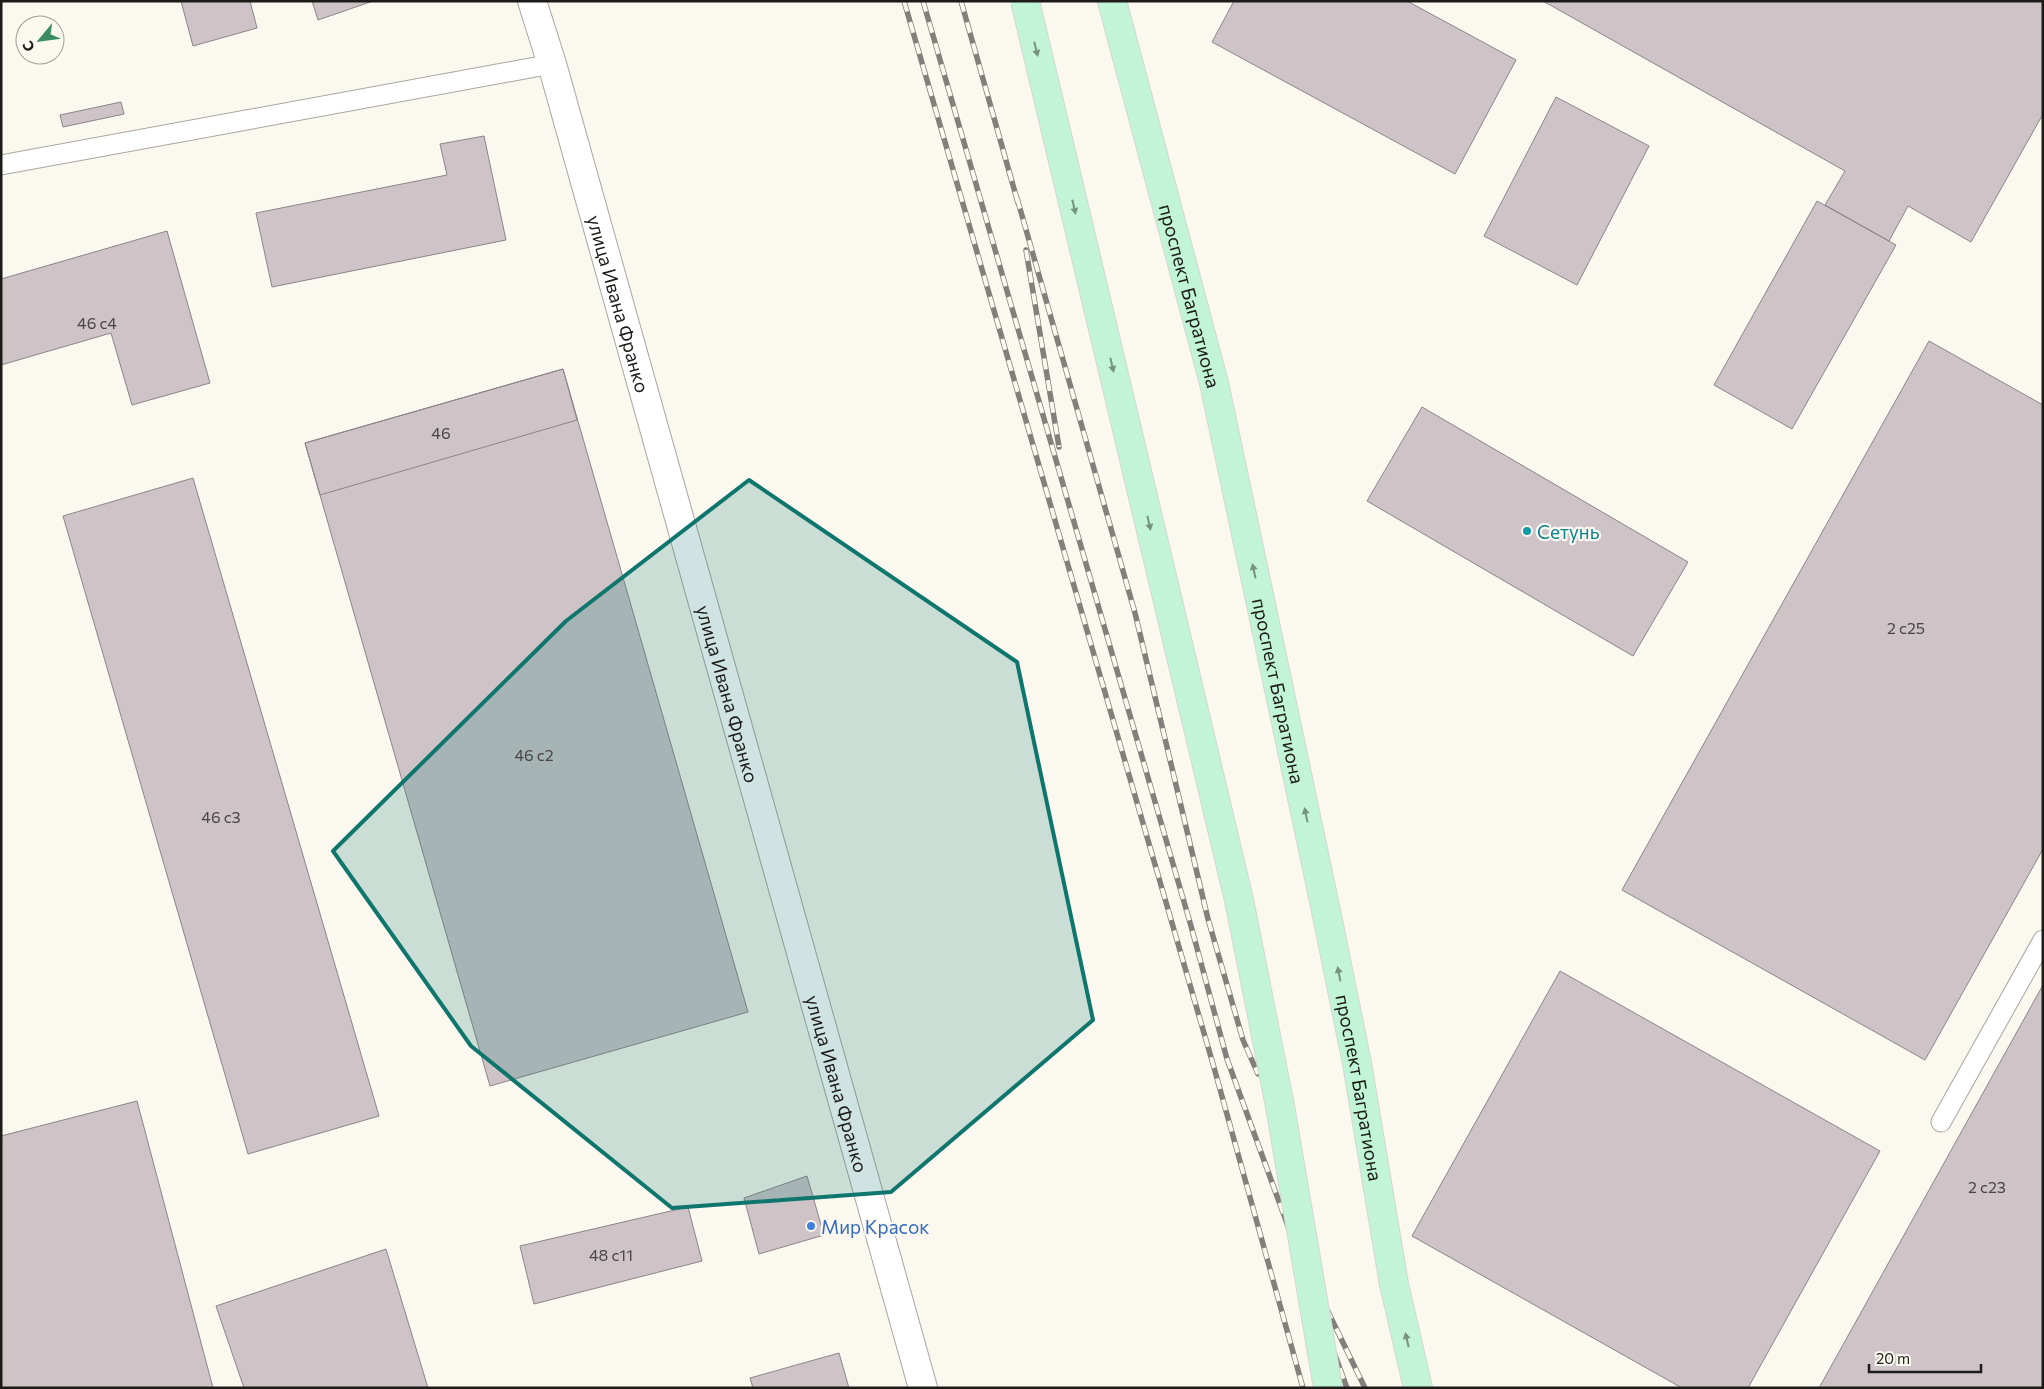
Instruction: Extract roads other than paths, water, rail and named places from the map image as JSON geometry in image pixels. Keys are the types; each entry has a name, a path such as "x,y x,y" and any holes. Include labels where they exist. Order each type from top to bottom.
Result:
{"main road":[{"path":"1025,1 1239,900 1280,1106 1328,1388"},
{"name":"проспект Багратиона","path":"1112,1 1214,383 1326,906 1357,1064 1394,1284 1418,1388"}],"street":[{"name":"улица Ивана Франко","path":"532,1 552,64 923,1388"}],"lane":[{"path":"1,165 552,64"},
{"path":"1941,1122 2043,940"}],"railway":[{"path":"904,1 1213,1064 1303,1388"},
{"path":"923,1 1191,926 1227,1059 1347,1388"},
{"path":"961,1 1018,203"},
{"path":"1017,198 1135,613 1208,919 1243,1040 1258,1074"},
{"path":"1026,250 1059,447"},
{"path":"1317,1289 1365,1388"}],"place":[{"name":"Сетунь","path":"1527,531"},
{"name":"Мир Красок","path":"811,1226"}]}
